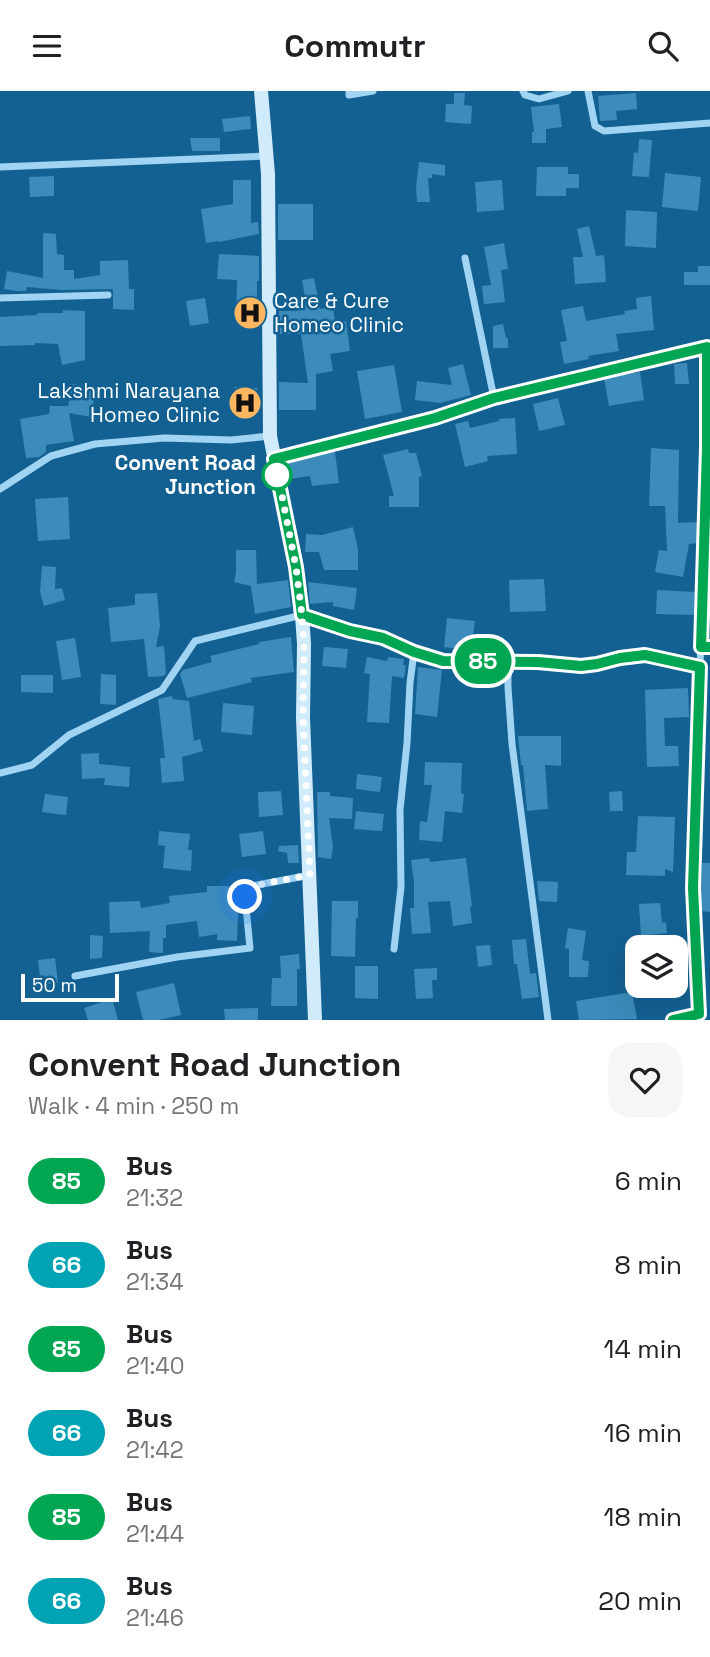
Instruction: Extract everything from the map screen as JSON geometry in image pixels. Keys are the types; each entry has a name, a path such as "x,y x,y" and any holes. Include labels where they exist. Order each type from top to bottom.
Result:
{"street":[{"path":"261,91 268,174 270,436 296,567 302,615 303,717 315,1020"},
{"path":"349,91 349,96 373,91"},
{"path":"523,91 525,95 540,99 568,91"},
{"path":"588,91 595,126 604,131 710,123"},
{"path":"0,167 266,156"},
{"path":"465,258 494,398"},
{"path":"0,298 108,295"},
{"path":"274,459 435,418 494,398 708,346 693,888 700,1017 673,1020"},
{"path":"0,489 51,456 95,444 164,438 231,440 270,436"},
{"path":"0,773 32,765 69,735 162,690 195,641 302,615 350,631 383,638 443,661 538,662 581,666 645,655 700,667"},
{"path":"701,647 710,647"},
{"path":"394,949 401,887 400,810 414,652"},
{"path":"508,662 512,744 548,1020"},
{"path":"75,976 177,957 250,948 245,897 247,887 310,875"}],"building":[{"path":"454,93 465,93 464,105 472,106 471,124 445,122 446,104 454,104"},
{"path":"636,93 637,109 616,111 617,120 600,121 598,96"},
{"path":"559,104 562,127 546,129 546,143 532,143 534,132 531,107"},
{"path":"250,116 251,129 224,132 222,119"},
{"path":"190,138 220,138 220,151 192,151"},
{"path":"639,139 652,140 649,177 632,176 634,152 638,153"},
{"path":"419,162 445,165 445,176 432,174 432,178 428,178 430,202 417,202"},
{"path":"537,167 568,167 568,174 579,174 579,188 566,188 566,196 536,196"},
{"path":"665,173 701,177 698,211 662,207"},
{"path":"54,176 54,196 30,197 29,177"},
{"path":"233,180 251,180 251,223 258,222 259,234 206,243 201,209 233,204"},
{"path":"502,180 504,210 477,212 475,182"},
{"path":"278,204 313,204 313,240 278,240"},
{"path":"626,210 657,212 656,248 625,246"},
{"path":"589,226 596,256 604,255 606,282 575,284 573,257 583,257 577,229"},
{"path":"43,233 56,234 57,254 64,255 64,270 74,270 74,279 100,275 100,261 128,260 129,289 134,289 134,310 113,309 113,289 4,289 7,271 43,278"},
{"path":"504,243 508,269 501,270 505,302 484,304 482,286 491,285 484,247"},
{"path":"219,254 259,256 257,311 260,323 236,322 237,280 217,279"},
{"path":"698,266 710,266 710,285 684,285 684,272 698,272"},
{"path":"314,278 320,309 333,307 335,322 346,321 350,351 330,354 333,371 316,374 316,410 279,410 279,382 308,383 301,334 279,334 279,311 297,311 296,305 306,303 302,280"},
{"path":"651,296 654,330 616,334 619,351 588,356 589,359 564,364 560,342 567,341 561,310 583,306 586,321 625,314 624,311 637,309 636,298"},
{"path":"205,298 209,323 190,326 186,301"},
{"path":"63,310 85,311 85,360 62,365 58,344 0,346 0,317 63,313"},
{"path":"503,324 508,348 493,348 493,326"},
{"path":"687,363 689,384 675,384 674,364"},
{"path":"463,364 471,395 440,403 415,400 417,381 452,385 448,368"},
{"path":"394,365 402,412 365,419 357,371"},
{"path":"640,372 644,400 609,406 604,378"},
{"path":"72,384 96,388 91,417 69,413 74,441 46,445 46,452 39,457 26,458 20,419 49,414 50,406 68,406"},
{"path":"235,387 257,388 257,401 251,400 251,415 234,414"},
{"path":"558,398 565,425 539,431 533,404"},
{"path":"515,418 517,454 487,456 488,461 465,467 455,424 468,421 470,428 499,419"},
{"path":"651,448 679,450 678,523 697,522 698,543 689,544 683,577 655,572 659,550 667,551 665,506 649,506"},
{"path":"408,449 409,453 416,453 422,476 419,477 419,507 389,507 389,496 394,496 383,455"},
{"path":"335,452 339,483 312,486 310,476 289,479 286,462"},
{"path":"68,497 70,539 38,541 35,499"},
{"path":"353,527 358,549 358,570 324,570 319,552 305,552 306,534 322,535"},
{"path":"236,550 256,550 257,584 288,580 291,607 255,614 251,586 234,582"},
{"path":"42,566 56,567 55,589 62,588 65,600 44,606 40,592"},
{"path":"544,579 546,611 510,612 509,580"},
{"path":"308,582 357,588 354,610 333,606 333,602 310,604"},
{"path":"657,590 695,592 694,615 656,614"},
{"path":"157,593 160,626 156,647 164,646 166,673 164,676 148,677 144,639 111,642 108,608 135,605 135,594"},
{"path":"447,618 475,621 471,650 444,647"},
{"path":"291,637 294,672 251,678 252,682 187,698 180,674 183,670 212,662 210,656 259,642"},
{"path":"75,638 81,677 62,680 56,641"},
{"path":"324,647 348,649 346,668 322,666"},
{"path":"367,657 387,661 388,657 404,659 403,665 406,665 404,678 392,676 389,723 367,722 370,674 364,673"},
{"path":"418,667 442,670 437,717 415,714"},
{"path":"101,674 116,675 116,705 100,704"},
{"path":"21,675 53,675 53,693 21,692"},
{"path":"688,688 689,717 664,718 665,746 678,746 679,766 647,767 645,690"},
{"path":"172,696 172,699 189,701 194,741 200,739 203,751 182,757 184,781 162,783 160,758 165,758 158,699"},
{"path":"223,703 254,706 252,735 221,732"},
{"path":"518,736 561,736 561,766 545,765 548,809 527,811"},
{"path":"99,753 99,764 130,767 129,787 104,785 105,778 82,779 81,754"},
{"path":"425,762 462,763 462,813 445,811 442,842 419,840 420,821 427,822 432,785 424,785"},
{"path":"357,774 382,777 380,792 356,789"},
{"path":"281,791 283,815 259,817 258,792"},
{"path":"622,791 623,811 610,811 609,792"},
{"path":"317,792 330,792 330,796 353,798 352,819 329,818 333,847 331,859 318,857"},
{"path":"45,794 68,797 66,815 42,812"},
{"path":"356,811 384,814 382,831 354,829"},
{"path":"638,816 675,817 673,872 665,869 665,876 626,875 627,852 636,852"},
{"path":"159,831 190,834 188,850 192,850 191,871 163,868 165,846 158,845"},
{"path":"263,831 266,854 242,857 239,834"},
{"path":"298,845 299,863 288,863 287,853 278,851 279,846"},
{"path":"429,858 430,862 466,858 472,923 453,926 450,901 428,902 431,933 412,934 410,908 414,908 414,882 411,860"},
{"path":"702,863 710,863 710,912 700,911"},
{"path":"537,881 558,882 557,902 539,901"},
{"path":"207,886 239,886 237,941 217,940 217,934 199,937 197,921 166,925 163,953 149,952 150,931 110,933 109,902 140,901 141,908 170,903 169,896 207,892"},
{"path":"332,901 358,901 355,957 331,956"},
{"path":"660,903 662,923 666,922 667,933 641,935 639,904"},
{"path":"568,928 586,931 582,960 589,961 588,977 569,977 569,949 565,948"},
{"path":"90,935 103,936 102,958 90,959"},
{"path":"526,939 530,974 536,973 539,997 522,999 512,940"},
{"path":"490,945 492,965 478,967 476,946"},
{"path":"299,954 297,1006 271,1006 272,978 281,978 280,956"},
{"path":"55,958 58,983 41,985 38,960"},
{"path":"355,966 378,966 378,999 355,998"},
{"path":"437,968 437,980 432,980 433,998 416,999 414,969"},
{"path":"174,983 181,1015 143,1020 136,992"},
{"path":"625,993 625,998 633,998 637,1019 579,1020 576,1001"},
{"path":"112,999 118,1020 88,1020 84,1008"},
{"path":"258,1008 258,1020 225,1020 224,1009"}],"bus line":[{"name":"85","path":"673,1020 699,1014 693,888 700,667 645,655 581,666 538,662 443,661 383,638 350,631 302,615 296,567 274,459 435,418 494,398 707,347 701,647 710,647"}],"place":[{"name":"Care & Cure Homeo Clinic","path":"250,313"},
{"name":"Lakshmi Narayana Homeo Clinic","path":"245,403"},
{"name":"Convent Road Junction","path":"277,475"}],"route":[{"path":"245,897 247,887 310,875 303,717 302,615 296,567 276,465 277,475"}]}
